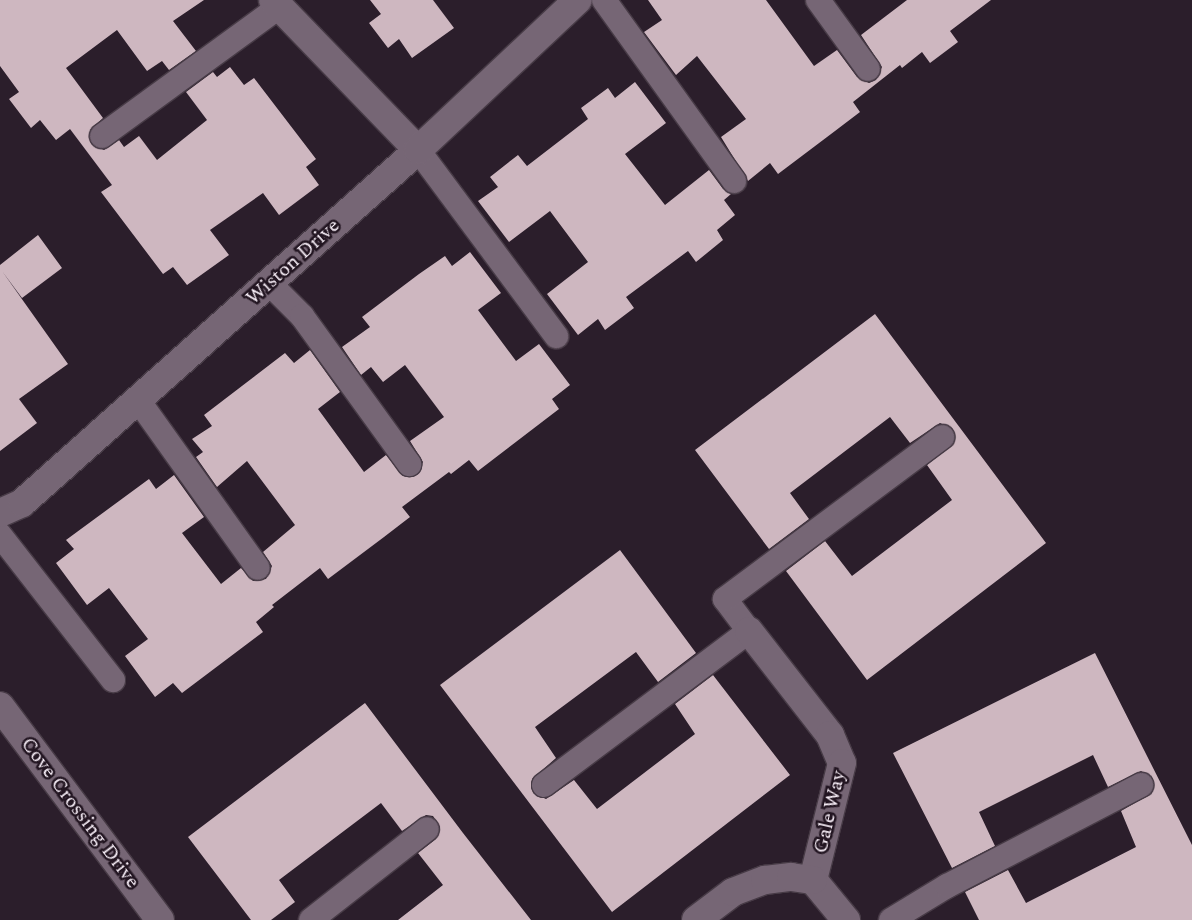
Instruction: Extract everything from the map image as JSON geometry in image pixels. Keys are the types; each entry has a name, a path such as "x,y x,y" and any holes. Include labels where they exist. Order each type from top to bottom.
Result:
{"street":[{"name":"Wiston Drive","path":"0,513 22,503 418,150 578,0"},
{"path":"276,4 418,150"},
{"name":"Gale Way","path":"749,631 830,735 842,762 813,880 846,920"},
{"name":"Cove Crossing Drive","path":"0,706 160,920"},
{"path":"696,920 733,892 765,880 792,877 813,880"}],"lane":[{"path":"604,0 734,181"},
{"path":"818,0 868,69"},
{"path":"102,136 276,4"},
{"path":"418,150 556,336"},
{"path":"269,283 302,316 409,464"},
{"path":"138,400 258,568"},
{"path":"544,785 749,631 725,599 942,437"},
{"path":"0,535 113,680"},
{"path":"891,920 947,886 1141,785"},
{"path":"311,920 428,829"}],"building":[{"path":"0,0 204,0 173,21 196,51 169,70 162,61 147,71 117,30 66,68 103,118 90,130 91,144 104,150 119,140 124,147 139,136 157,160 207,120 186,92 213,72 217,77 230,67 244,85 254,78 316,159 306,167 319,185 279,215 263,193 210,230 229,255 187,285 173,267 163,274 101,192 112,185 70,129 56,140 40,120 31,128 9,99 19,92 0,66"},
{"path":"370,0 433,0 454,28 412,58 399,39 388,48 369,23 381,14"},
{"path":"648,0 766,0 814,66 837,50 857,77 869,83 876,80 882,67 861,35 907,0 991,0 950,31 958,42 930,63 922,52 902,68 900,65 853,102 860,112 778,174 770,163 748,181 721,137 746,119 697,56 676,75 644,32 662,20"},
{"path":"635,82 666,123 625,154 665,205 709,170 723,189 731,194 724,200 735,215 717,230 723,240 696,262 688,251 626,297 634,308 605,330 598,319 578,335 547,294 588,262 550,211 509,242 478,201 498,187 490,177 518,155 527,166 588,119 581,108 608,88 615,98"},
{"path":"38,235 62,268 22,298 2,271 68,364 19,399 37,423 0,451 0,265"},
{"path":"470,252 501,293 478,310 516,361 539,344 570,385 552,399 559,409 478,471 469,460 451,474 449,472 402,507 410,517 384,537 328,579 320,568 272,605 274,607 256,622 263,632 182,693 173,683 155,697 125,656 148,639 109,588 87,605 56,563 74,549 66,540 149,479 156,489 174,475 204,517 182,533 221,584 241,568 253,581 266,579 272,566 263,552 295,525 247,461 217,487 196,457 203,452 192,439 212,426 204,415 285,353 294,363 310,350 340,392 318,409 364,472 386,455 403,476 417,475 423,462 410,441 444,417 405,365 383,382 371,367 361,375 342,347 370,327 362,317 419,274 445,256 452,266"},
{"path":"875,314 1046,543 867,680 786,571 825,541 852,576 952,500 927,465 954,443 953,429 940,423 910,443 890,417 790,493 809,519 769,549 695,450"},
{"path":"620,550 696,653 658,682 636,652 535,727 556,758 532,779 533,793 546,799 574,780 597,809 695,734 675,704 713,675 790,775 612,912 440,685"},
{"path":"1095,653 1192,845 1192,920 979,920 965,892 1008,870 1026,903 1136,847 1121,811 1152,793 1153,779 1141,771 1108,787 1093,755 979,812 995,846 952,868 893,753"},
{"path":"365,703 531,920 398,920 443,885 418,853 436,839 440,827 433,816 426,815 402,831 381,803 279,880 295,902 271,920 251,920 188,837"}]}
